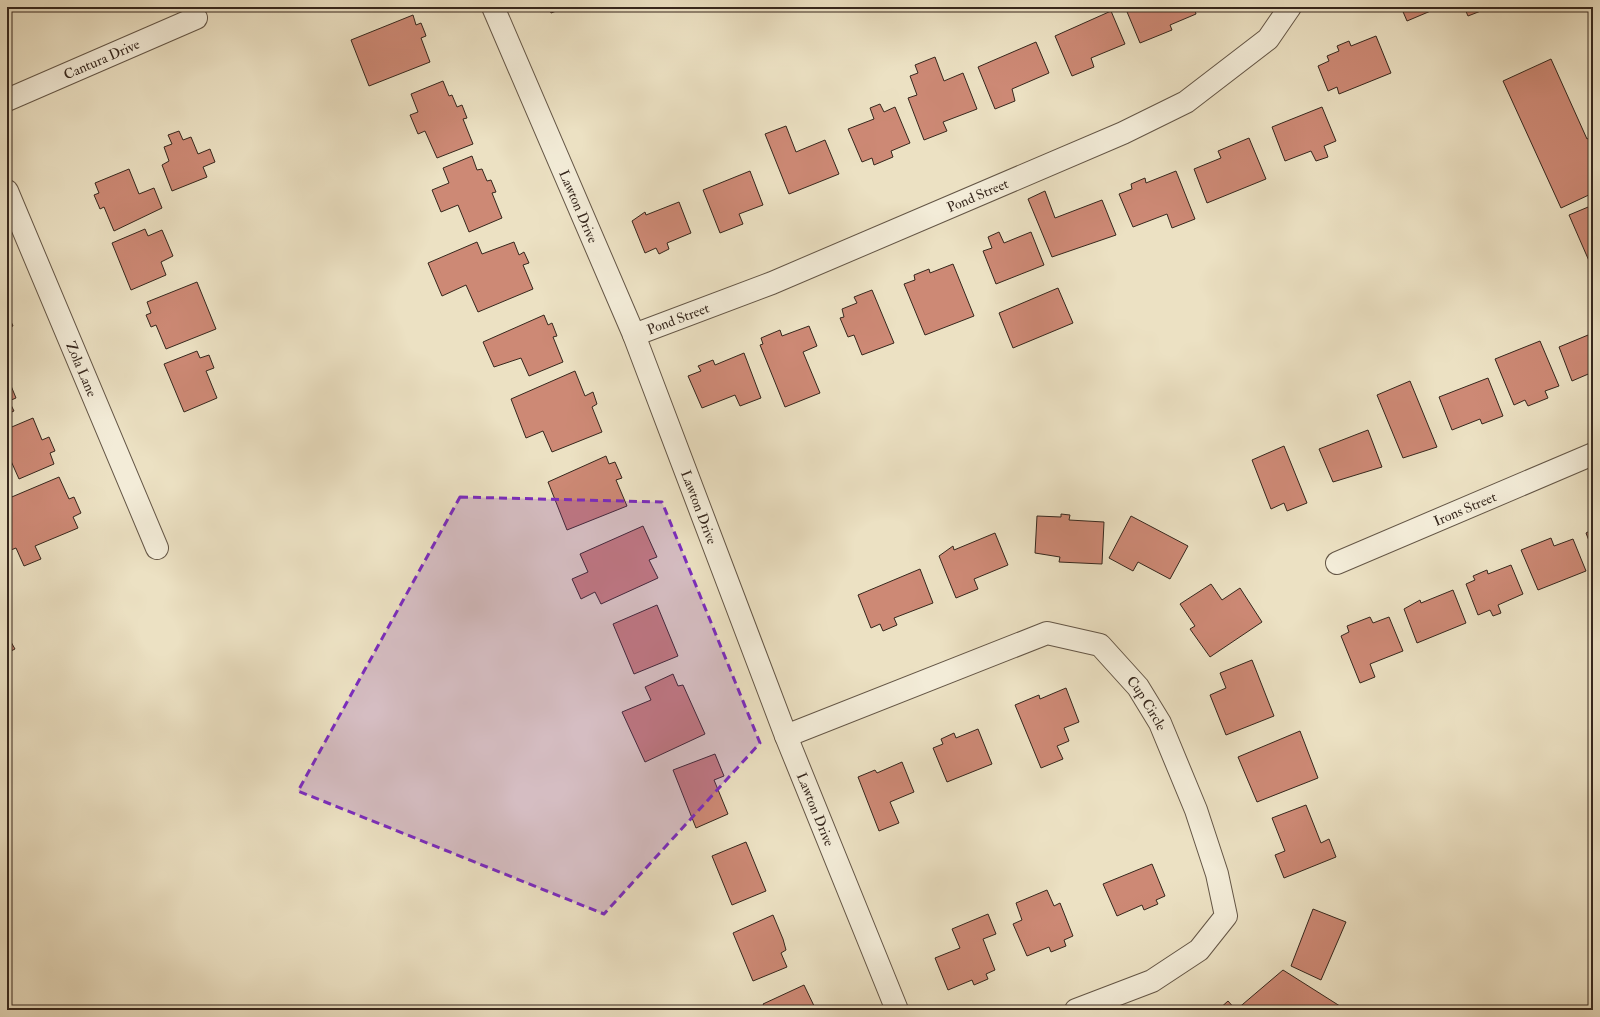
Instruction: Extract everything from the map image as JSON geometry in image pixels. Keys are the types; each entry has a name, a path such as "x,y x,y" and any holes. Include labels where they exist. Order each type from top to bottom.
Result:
{"street":[{"name":"Lawton Drive","path":"493,7 634,335 786,736 897,1010"},
{"name":"Pond Street","path":"634,335 772,283 1115,136 1186,102 1268,39 1290,7"},
{"name":"Cantura Drive","path":"7,100 196,18"},
{"name":"Zola Lane","path":"7,190 157,548"},
{"name":"Irons Street","path":"1337,563 1593,454"},
{"name":"Cup Circle","path":"786,736 1047,633 1100,645 1138,687 1160,723 1196,810 1217,874 1226,916 1199,950 1152,981 1076,1010"}],"highlighted area":[{"path":"460,497 662,502 760,743 604,914 298,791"}],"building":[{"path":"549,7 567,7 551,13"},
{"path":"1125,7 1194,7 1196,14 1170,25 1172,30 1140,43"},
{"path":"1401,7 1432,7 1433,10 1407,21"},
{"path":"1464,7 1491,7 1468,16"},
{"path":"1111,11 1125,44 1091,58 1094,67 1072,76 1055,36"},
{"path":"413,15 416,25 421,23 425,33 426,36 421,38 430,62 369,86 351,40"},
{"path":"1376,36 1391,73 1339,94 1337,87 1328,91 1318,66 1329,61 1327,56 1339,51 1337,46 1349,41 1351,46"},
{"path":"1036,42 1049,73 1012,89 1015,101 995,109 978,67"},
{"path":"935,57 944,81 963,73 977,109 943,122 947,131 924,140 908,98 917,95 910,76 918,73 915,65"},
{"path":"1551,59 1587,139 1593,136 1593,193 1561,208 1503,81"},
{"path":"443,81 449,96 452,95 457,107 462,105 467,118 463,119 473,144 437,158 425,131 418,134 410,115 418,112 411,94"},
{"path":"880,104 884,112 895,107 910,143 891,151 893,157 874,165 872,158 862,162 848,129 874,119 870,108"},
{"path":"1322,107 1336,141 1324,146 1328,157 1316,161 1311,151 1285,161 1272,127"},
{"path":"786,126 796,152 825,140 839,174 789,194 765,134"},
{"path":"179,131 183,140 191,137 198,154 210,149 215,162 203,167 207,177 172,191 162,165 169,161 164,147 172,144 168,135"},
{"path":"1249,138 1266,179 1207,203 1194,169 1221,158 1218,151"},
{"path":"472,156 477,170 482,169 487,181 491,180 496,192 492,193 502,218 469,232 458,205 441,212 432,190 449,183 443,168"},
{"path":"129,169 139,194 154,188 162,208 114,231 104,207 100,209 94,195 99,193 95,183"},
{"path":"750,171 763,205 739,214 743,224 720,233 703,190"},
{"path":"1176,171 1195,219 1172,228 1167,214 1133,227 1119,194 1132,189 1131,184 1145,178 1146,183"},
{"path":"1045,191 1055,218 1102,200 1116,235 1052,257 1028,199"},
{"path":"679,202 691,233 667,243 669,249 659,254 656,248 645,253 632,221 645,212 646,215"},
{"path":"1593,205 1593,270 1569,215"},
{"path":"145,229 148,236 162,230 173,256 161,262 166,275 131,290 112,243"},
{"path":"999,232 1004,243 1031,232 1044,265 996,284 983,251 992,248 988,237"},
{"path":"477,242 482,254 514,242 519,255 524,252 529,263 523,265 533,289 478,312 466,285 442,296 428,263"},
{"path":"953,264 974,316 925,335 904,284 915,280 914,275 929,269 930,273"},
{"path":"197,282 216,329 166,349 156,325 151,327 146,315 151,313 147,302"},
{"path":"1058,288 1073,323 1013,348 999,313"},
{"path":"872,290 894,343 862,355 854,335 848,337 840,318 844,317 842,309 857,303 854,297"},
{"path":"7,313 13,326 7,328"},
{"path":"544,315 548,325 552,323 557,336 553,337 563,362 529,376 521,358 494,367 483,342"},
{"path":"809,326 817,346 803,352 820,393 785,407 760,345 763,344 761,338 780,330 782,336"},
{"path":"1593,333 1593,372 1572,381 1559,347"},
{"path":"1540,341 1559,386 1545,391 1548,398 1528,406 1525,400 1514,405 1495,359"},
{"path":"197,351 200,358 209,355 214,368 206,371 217,398 184,412 164,364"},
{"path":"744,353 761,398 740,406 735,395 702,408 688,376 701,371 698,366 713,360 715,365"},
{"path":"575,371 585,396 593,392 597,404 592,407 602,432 552,452 543,431 526,438 511,399"},
{"path":"7,376 16,398 9,401 14,411 7,414"},
{"path":"1488,378 1503,416 1482,424 1480,419 1452,430 1439,397"},
{"path":"1410,381 1437,447 1403,458 1377,395"},
{"path":"33,418 42,440 49,437 55,451 50,453 54,464 19,479 7,452 7,429"},
{"path":"1368,430 1382,467 1333,482 1319,449"},
{"path":"1284,446 1307,503 1287,511 1284,503 1271,509 1252,460"},
{"path":"606,456 609,464 615,462 622,478 616,480 627,506 567,530 548,482"},
{"path":"59,477 69,499 74,497 81,513 73,517 78,528 35,546 41,559 24,566 16,548 11,550 7,539 7,499"},
{"path":"1061,514 1070,515 1069,520 1104,522 1102,564 1059,562 1060,557 1035,553 1037,516 1061,517"},
{"path":"1131,516 1188,546 1170,579 1138,562 1133,571 1109,558"},
{"path":"643,526 657,557 649,560 658,578 601,604 595,592 581,599 572,579 588,572 580,554"},
{"path":"1593,529 1593,551 1586,533"},
{"path":"995,533 1008,565 974,579 978,589 956,598 939,556 953,546 954,550"},
{"path":"1551,538 1554,546 1573,539 1586,571 1538,590 1521,550"},
{"path":"1511,565 1523,594 1498,605 1501,613 1493,616 1490,610 1478,615 1466,584 1475,580 1473,576 1487,570 1488,574"},
{"path":"920,569 933,603 894,618 897,625 883,631 880,624 871,628 858,595"},
{"path":"1211,584 1222,600 1240,588 1262,622 1210,657 1190,629 1195,626 1180,604"},
{"path":"1453,590 1466,623 1417,643 1404,609 1420,600 1421,603"},
{"path":"657,605 678,656 634,674 613,624"},
{"path":"1370,617 1373,623 1389,617 1403,651 1370,664 1375,677 1360,683 1341,636 1349,632 1347,626"},
{"path":"7,635 15,649 7,653"},
{"path":"1252,660 1274,716 1226,735 1210,695 1226,688 1220,673"},
{"path":"673,674 678,686 683,685 705,734 645,762 622,712 651,700 645,687"},
{"path":"1066,688 1079,722 1064,728 1069,741 1057,746 1063,759 1041,768 1015,705 1039,695 1040,699"},
{"path":"978,729 992,764 947,782 933,748 943,744 941,739 954,733 956,738"},
{"path":"1300,731 1318,778 1257,802 1238,757"},
{"path":"715,754 724,776 714,780 728,814 696,828 673,770"},
{"path":"902,762 914,792 890,802 899,823 879,831 858,777 875,770 877,773"},
{"path":"1306,805 1321,843 1329,839 1336,857 1284,878 1275,855 1285,851 1272,818"},
{"path":"746,842 766,891 732,905 712,856"},
{"path":"1152,864 1165,896 1156,900 1158,904 1144,910 1142,905 1117,916 1103,884"},
{"path":"1047,890 1054,906 1060,903 1073,936 1064,940 1066,946 1051,952 1049,947 1027,956 1013,924 1022,920 1016,903"},
{"path":"1313,909 1346,922 1321,980 1291,966"},
{"path":"988,914 996,934 983,939 995,970 986,974 988,979 974,985 972,980 948,990 935,958 960,948 952,929"},
{"path":"773,915 786,950 781,953 787,967 753,981 733,933"},
{"path":"1283,970 1343,1008 1340,1010 1236,1010"},
{"path":"804,985 816,1010 766,1010 763,1004"},
{"path":"1228,1001 1236,1010 1218,1010"}]}
